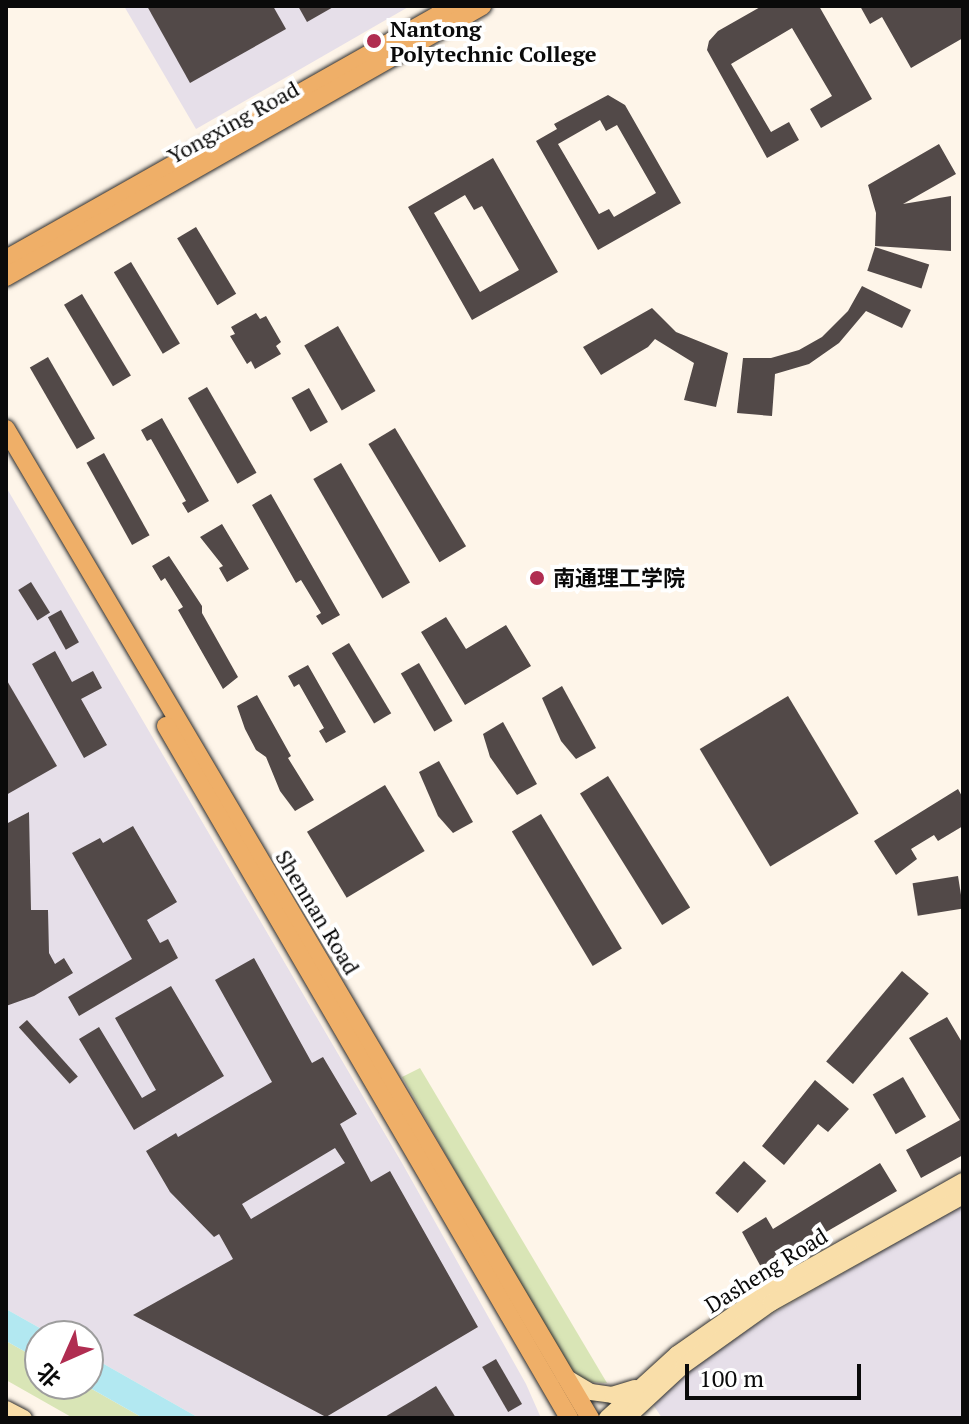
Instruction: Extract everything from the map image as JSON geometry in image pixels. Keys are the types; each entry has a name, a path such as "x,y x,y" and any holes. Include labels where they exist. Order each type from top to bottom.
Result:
{"main road":[{"name":"Yongxing Road","path":"6,259 454,6"},
{"name":"Yongxing Road","path":"6,277 482,6"},
{"name":"Shennan Road","path":"6,429 590,1418"},
{"name":"Shennan Road","path":"6,450 569,1418"}],"street":[{"name":"Dasheng Road","path":"607,1418 677,1354 764,1293 963,1181"},
{"name":"Dasheng Road","path":"627,1418 684,1365 771,1303 963,1196"},
{"path":"564,1376 591,1392 602,1394 612,1395 640,1387"},
{"path":"6,1409 24,1418"}],"shaded area":[{"path":"124,6 410,6 196,129"},
{"path":"6,487 402,1163 526,1384 541,1418 199,1418 104,1364 104,1320 26,1320 6,1309"},
{"path":"963,1204 963,1418 662,1418 652,1403 657,1395 708,1355 762,1320"}],"green space":[{"path":"420,1068 607,1383 587,1382 565,1365 402,1077"},
{"path":"6,1341 24,1351 24,1390 6,1380"},
{"path":"104,1396 143,1418 73,1418 41,1400 104,1400"}],"water":[{"path":"6,1309 26,1320 24,1351 6,1341"},
{"path":"104,1364 199,1418 143,1418 104,1396"}],"building":[{"path":"147,6 273,6 286,29 190,83"},
{"path":"298,6 335,6 307,22"},
{"path":"762,6 819,6 872,99 821,128 810,109 832,96 792,28 731,64 771,132 789,122 799,140 767,158 707,50 709,41 718,31"},
{"path":"860,6 963,6 963,38 911,68 882,17 870,24"},
{"path":"608,95 625,105 681,203 598,250 536,141 557,129 554,124","holes":["600,120 606,131 617,125 656,193 614,217 609,209 599,214 558,144"]},
{"path":"939,144 956,174 903,204 951,196 951,251 875,246 876,213 868,185"},
{"path":"493,158 558,272 472,320 408,207","holes":["465,195 474,210 482,206 519,270 480,292 434,213"]},
{"path":"196,227 236,294 217,305 177,238"},
{"path":"875,247 929,265 921,288 867,271"},
{"path":"131,262 180,343 163,354 114,272"},
{"path":"862,286 911,310 902,328 866,311 839,343 809,364 775,374 772,416 737,413 743,358 771,358 799,350 822,337 848,311"},
{"path":"82,294 131,375 113,386 64,305"},
{"path":"652,308 676,332 728,353 716,407 684,400 694,363 655,339 648,347 601,375 583,347"},
{"path":"256,313 260,319 266,316 281,342 276,346 281,354 255,369 251,361 247,364 230,336 235,334 231,327"},
{"path":"338,326 376,391 342,410 304,346"},
{"path":"48,357 95,438 77,449 30,368"},
{"path":"207,387 256,473 237,484 188,398"},
{"path":"309,388 328,422 310,432 292,398"},
{"path":"162,418 209,501 188,513 182,503 186,501 151,439 147,441 141,430"},
{"path":"395,428 466,546 440,562 368,444"},
{"path":"104,453 150,535 132,545 87,463"},
{"path":"341,463 410,583 382,599 313,479"},
{"path":"271,494 340,615 322,625 316,616 321,613 301,580 296,583 252,505"},
{"path":"222,524 249,569 227,582 219,568 223,566 200,537"},
{"path":"169,556 202,606 202,613 238,677 223,689 178,610 183,607 165,578 161,581 152,566"},
{"path":"31,582 50,613 37,620 18,590"},
{"path":"61,610 79,642 66,650 48,617"},
{"path":"446,617 466,649 506,625 531,666 465,705 421,632"},
{"path":"349,643 391,713 374,724 332,653"},
{"path":"55,651 72,682 93,671 102,688 81,699 107,745 84,758 32,664"},
{"path":"419,663 452,721 434,732 401,674"},
{"path":"308,665 346,732 326,743 319,731 324,728 299,684 294,687 288,676"},
{"path":"6,679 57,766 6,795"},
{"path":"562,686 596,748 576,759 561,741 542,698"},
{"path":"257,695 291,756 288,758 314,800 295,811 280,791 266,757 256,750 237,706"},
{"path":"788,696 859,813 770,866 700,749"},
{"path":"503,722 537,784 517,795 490,757 483,734"},
{"path":"439,761 473,822 453,833 438,816 419,772"},
{"path":"608,776 690,907 662,925 580,793"},
{"path":"385,785 425,851 347,898 307,832"},
{"path":"958,789 963,798 963,826 938,841 934,835 911,849 917,859 896,875 874,841"},
{"path":"29,812 31,910 48,910 49,953 55,964 64,958 73,973 34,996 6,1006 6,824"},
{"path":"541,814 622,949 593,966 512,832"},
{"path":"133,826 177,902 147,920 160,943 168,939 178,958 79,1016 68,997 132,959 72,853 100,838 103,843"},
{"path":"958,876 963,909 918,916 913,883"},
{"path":"254,958 312,1063 323,1057 357,1114 340,1124 371,1182 390,1171 478,1327 326,1417 133,1315 233,1259 219,1234 214,1237 170,1192 146,1151 176,1133 178,1137 272,1082 215,980","holes":["335,1148 345,1163 251,1219 242,1204"]},
{"path":"902,971 929,993 853,1084 826,1061"},
{"path":"171,986 224,1076 134,1130 79,1039 99,1027 142,1098 156,1090 115,1018"},
{"path":"947,1017 963,1044 963,1155 921,1178 906,1150 960,1120 909,1038"},
{"path":"27,1020 78,1076 70,1084 19,1027"},
{"path":"903,1077 926,1117 896,1134 873,1094"},
{"path":"815,1080 849,1109 828,1132 818,1124 784,1165 762,1146"},
{"path":"744,1161 766,1181 738,1213 715,1193"},
{"path":"880,1163 897,1191 762,1269 742,1232 766,1217 773,1229"},
{"path":"496,1359 522,1404 508,1412 482,1367"},
{"path":"436,1386 456,1418 383,1418 415,1399"}],"place":[{"name":"Nantong Polytechnic College","path":"374,41"},
{"name":"南通理工学院","path":"537,578"}]}
